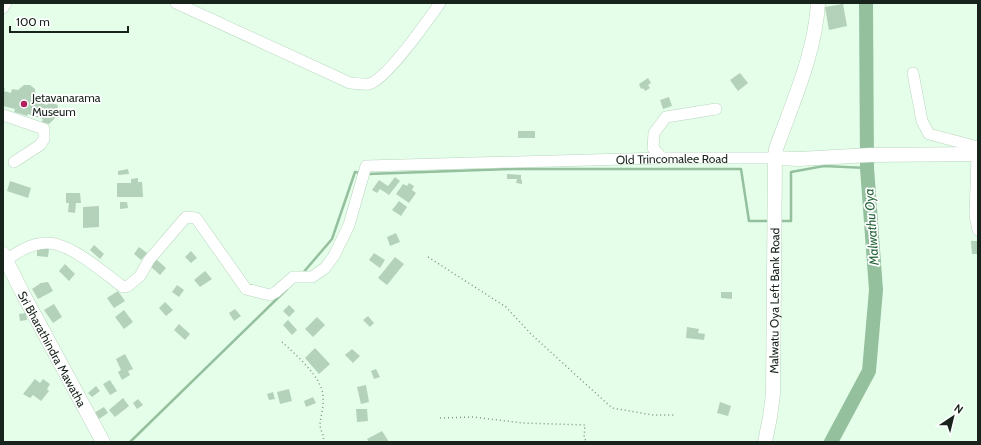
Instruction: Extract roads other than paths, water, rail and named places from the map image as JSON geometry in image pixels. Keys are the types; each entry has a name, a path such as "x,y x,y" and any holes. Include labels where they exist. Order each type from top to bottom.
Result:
{"main road":[{"name":"Malwatu Oya Left Bank Road","path":"765,442 773,394 774,211 776,149 811,52 816,28 818,3"},
{"name":"Old Trincomalee Road","path":"775,158 922,155 978,152"},
{"name":"Sri Bharathindra Mawatha","path":"4,258 103,442"}],"street":[{"path":"3,8 6,3"},
{"path":"176,3 350,82 369,84 380,77 414,40 440,3"},
{"path":"912,73 922,121 929,134 978,152 976,216 978,230"},
{"path":"662,158 653,148 654,133 666,117 716,109"},
{"path":"3,115 44,129 44,139 40,145 14,162"},
{"name":"Old Trincomalee Road","path":"4,258 30,246 47,243 72,249 123,287 128,286 140,276 149,260 186,217 196,218 246,289 270,295 276,292 293,276 312,277 324,268 334,256 349,225 366,166 662,158 775,158"}],"waterway":[{"name":"Malwathu Oya","path":"831,442 869,371 876,290 867,168 866,3"},
{"path":"779,221 791,221 791,172 824,166 867,168"},
{"path":"368,174 512,169 741,169 749,221 770,221"},
{"path":"302,274 332,239 355,172 361,173"},
{"path":"130,442 287,289"}],"place":[{"name":"Jetavanarama Museum","path":"24,104"}]}
